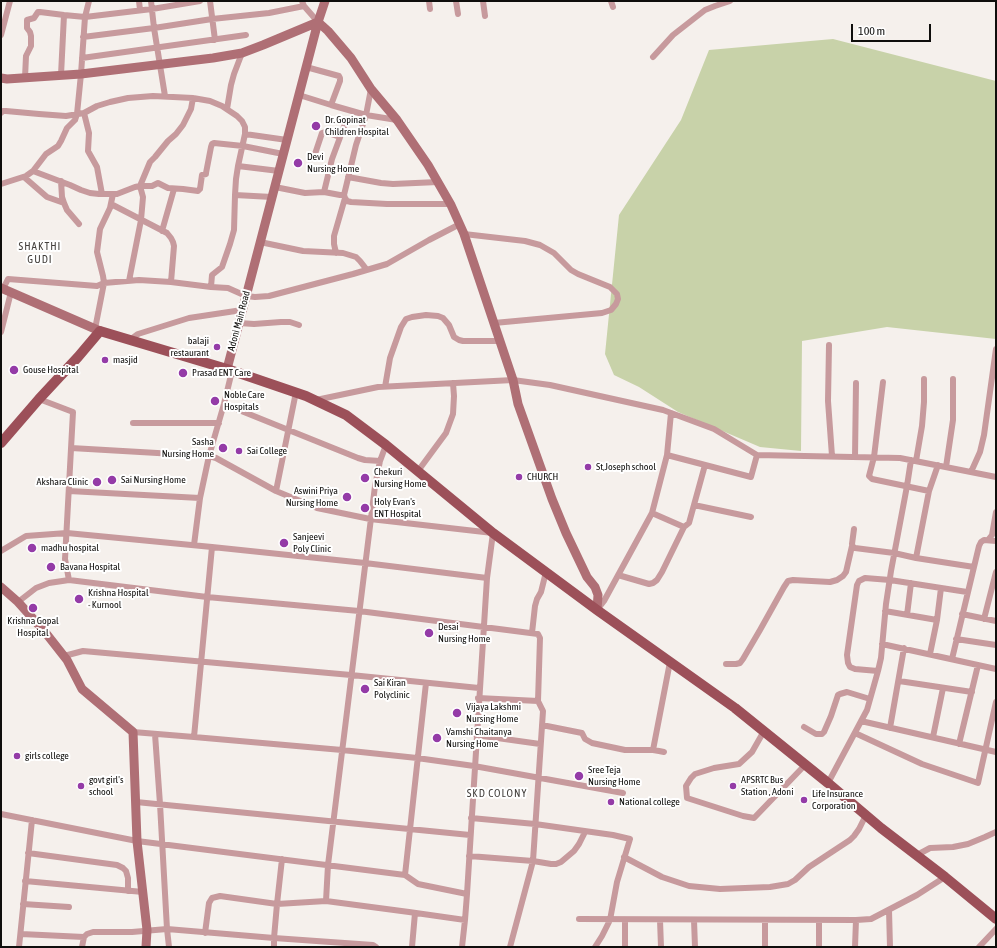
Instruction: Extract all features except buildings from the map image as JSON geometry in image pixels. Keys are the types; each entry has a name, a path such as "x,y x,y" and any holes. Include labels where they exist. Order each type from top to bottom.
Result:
{"main road":[{"path":"1,443 78,357 98,330 230,370 296,392 315,400 346,415 386,445 493,533 734,708 996,919"}],"street":[{"path":"1,184 24,176 33,171 46,154 58,146 67,128 75,120 77,114 81,74 85,17 89,1"},
{"path":"139,1 140,10"},
{"path":"151,1 165,96"},
{"path":"24,78 26,56 27,51 30,48 31,41 31,33 27,28 27,20 34,18 36,14 40,12 85,17 152,9 200,1"},
{"path":"210,1 214,40"},
{"name":"Adoni Main Road","path":"230,370 242,310 318,22 325,1"},
{"path":"429,1 430,10"},
{"path":"456,1 458,14"},
{"path":"483,1 485,16"},
{"path":"653,58 673,35 706,10 730,1"},
{"path":"83,37 212,19 269,13 303,3 318,22 342,45 371,89 397,120 428,165 460,224 513,380 518,404 552,499 566,534 587,577 595,587 598,596 597,610"},
{"path":"1,6 9,4 1,36"},
{"path":"61,75 64,15"},
{"path":"1,78 7,79 81,74 213,58 242,53 264,46 318,22"},
{"path":"82,58 246,36"},
{"path":"227,109 234,74 242,53"},
{"path":"306,67 338,76 340,78 330,105"},
{"path":"336,253 334,236 356,145 366,115 371,89"},
{"path":"299,95 366,115 397,120"},
{"path":"1,113 6,111 66,116 84,113 96,106 128,98 165,96 210,101 227,109 242,120 245,127 245,134 236,179 234,230 222,267 212,275 211,287"},
{"path":"129,281 141,220 143,197 140,186 150,162 183,125 191,109 193,98"},
{"path":"84,113 90,133 88,151 97,167 102,194"},
{"path":"324,192 332,159 345,124"},
{"path":"314,158 322,133 325,132 340,137"},
{"path":"245,134 287,140"},
{"path":"33,171 90,193 123,193 140,186 152,186 158,183 162,184 166,188 199,190 202,175 206,174 211,147 214,143 242,146 283,154"},
{"path":"238,166 279,171"},
{"path":"24,176 47,197 64,203"},
{"path":"348,177 393,184 438,182"},
{"path":"61,181 64,203 79,224"},
{"path":"275,187 305,193 324,192 340,195 344,196 347,201 351,202 387,204 450,204"},
{"path":"162,231 174,188"},
{"path":"5,290 98,330 104,276 97,252 100,229 110,208 113,194"},
{"path":"236,195 272,197"},
{"path":"111,204 167,233 174,246 171,282"},
{"path":"1,332 5,290 8,279 97,286 104,283 138,280 171,282 228,288 246,296 269,296 318,284 387,264 460,224"},
{"path":"464,234 525,241 540,245 554,253 571,270 610,287 617,294 618,299 616,304 611,310 602,313 494,323"},
{"path":"260,242 303,251 343,253 356,257 366,270"},
{"path":"130,340 138,334 189,318 242,310"},
{"path":"385,387 390,358 401,327 406,319 426,315 438,316 443,318 449,325 454,336 459,340 500,341"},
{"path":"239,323 254,324 290,322 299,325"},
{"path":"829,345 828,401 832,456"},
{"path":"971,472 980,452 984,435 996,349"},
{"path":"194,545 200,498 209,456 224,404 230,370"},
{"path":"828,783 867,710 878,671 894,553 907,486 922,426 924,379"},
{"path":"946,467 953,420 953,379"},
{"path":"315,400 378,387 513,380 550,385 663,410 714,429 757,455 900,458 996,477"},
{"path":"882,382 874,457 869,476 870,478 929,491"},
{"path":"418,471 446,433 453,414 453,383"},
{"path":"855,457 856,383"},
{"path":"276,491 296,392"},
{"path":"39,400 73,412 65,559 69,580"},
{"path":"224,404 358,458 380,461"},
{"path":"597,610 604,601 652,513 667,455 671,413"},
{"path":"133,423 219,423"},
{"path":"326,901 328,865 370,519 380,461 386,445"},
{"path":"71,448 209,456 216,458 276,491 317,508 370,519 493,533 486,578 467,894 462,947"},
{"path":"667,455 750,477 757,455"},
{"path":"618,575 649,584 657,580 684,527 689,523 705,465"},
{"path":"916,558 929,491 938,466"},
{"path":"69,491 200,498"},
{"path":"694,505 751,517"},
{"path":"988,540 992,535 996,512"},
{"path":"652,513 684,527"},
{"path":"726,664 736,664 743,659 788,581 830,582 843,576 846,572 854,529"},
{"path":"1,551 26,536 67,534 194,545 365,563 486,578"},
{"path":"952,659 979,546 984,540 996,541"},
{"path":"852,546 855,548 894,553 974,567"},
{"path":"194,737 212,547"},
{"path":"532,633 535,606 541,592 546,572"},
{"path":"984,619 996,572"},
{"path":"878,671 855,669 850,667 848,662 847,655 857,585 859,581 865,578 890,580 967,592"},
{"path":"18,602 36,588 69,580 208,597 359,611 538,634 540,638 538,701 543,711 533,861 510,947"},
{"path":"907,614 911,583"},
{"path":"1,587 18,602 64,656 82,690 133,732 417,758 474,766 623,793"},
{"path":"930,654 937,620 941,588"},
{"path":"885,611 937,620"},
{"path":"962,614 996,621"},
{"path":"956,639 996,645"},
{"path":"882,644 996,669"},
{"path":"890,728 904,648"},
{"path":"64,656 84,651 479,688"},
{"path":"653,750 670,662"},
{"path":"959,744 978,665"},
{"path":"899,681 972,692"},
{"path":"405,875 426,683"},
{"path":"933,737 943,688"},
{"path":"804,726 816,734 822,734 831,716 838,695 840,694 847,692 870,699"},
{"path":"478,698 538,701"},
{"path":"855,733 922,764 978,783 996,702"},
{"path":"861,722 996,752"},
{"path":"542,725 582,734 585,739 592,744 625,750 653,750 664,752"},
{"path":"764,731 752,752 739,764 714,768 695,774 686,786 687,798 743,816 754,818 805,765"},
{"path":"133,732 137,841 147,930 146,947"},
{"path":"155,734 169,947"},
{"path":"476,735 540,744"},
{"path":"136,802 470,835"},
{"path":"1,814 137,841 405,875 418,884 467,894"},
{"path":"624,857 662,877 689,886 720,889 770,888 788,884 795,880 809,867 850,840 859,829 866,815"},
{"path":"471,818 535,824 613,835 630,839 616,882 610,920 595,947"},
{"path":"19,947 32,820"},
{"path":"469,856 556,864 561,862 574,851 585,832"},
{"path":"917,855 930,848 953,847 968,844 996,832"},
{"path":"28,853 123,868 126,871 128,878 128,891"},
{"path":"274,947 282,860"},
{"path":"579,919 871,919 917,895 945,877"},
{"path":"25,882 143,892"},
{"path":"205,932 209,903 212,898 216,896 277,904 326,901 465,920"},
{"path":"23,904 69,907"},
{"path":"889,910 890,947"},
{"path":"412,947 415,913"},
{"path":"625,920 626,947"},
{"path":"660,920 661,947"},
{"path":"694,920 695,947"},
{"path":"765,920 765,947"},
{"path":"819,920 819,947"},
{"path":"855,947 856,920"},
{"path":"21,934 84,937 93,932 132,932 167,929 373,945 376,947"},
{"path":"979,947 996,929"},
{"path":"82,947 84,937"}],"green space":[{"path":"833,39 996,81 996,339 887,327 802,341 801,451 760,447 678,412 639,387 614,375 605,354 619,215 681,120 709,50"}],"place":[{"name":"Dr. Gopinat Children Hospital","path":"316,126"},
{"name":"Devi Nursing Home","path":"298,163"},
{"name":"balaji restaurant","path":"217,347"},
{"name":"masjid","path":"105,360"},
{"name":"Gouse Hospital","path":"14,370"},
{"name":"Prasad ENT Care","path":"183,373"},
{"name":"Noble Care Hospitals","path":"215,401"},
{"name":"Sasha Nursing Home","path":"223,448"},
{"name":"Sai College","path":"239,451"},
{"name":"St,Joseph school","path":"588,467"},
{"name":"CHURCH","path":"519,477"},
{"name":"Chekuri Nursing Home","path":"365,478"},
{"name":"Sai Nursing Home","path":"112,480"},
{"name":"Akshara Clinic","path":"97,482"},
{"name":"Aswini Priya Nursing Home","path":"347,497"},
{"name":"Holy Evan's ENT Hospital","path":"365,508"},
{"name":"Sanjeevi Poly Clinic","path":"284,543"},
{"name":"madhu hospital","path":"32,548"},
{"name":"Bavana Hospital","path":"51,567"},
{"name":"Krishna Hospital - Kurnool","path":"79,599"},
{"name":"Krishna Gopal Hospital","path":"33,608"},
{"name":"Desai Nursing Home","path":"429,633"},
{"name":"Sai Kiran Polyclinic","path":"365,689"},
{"name":"Vijaya Lakshmi Nursing Home","path":"457,713"},
{"name":"Vamshi Chaitanya Nursing Home","path":"437,738"},
{"name":"girls college","path":"17,756"},
{"name":"Sree Teja Nursing Home","path":"579,776"},
{"name":"govt girl's school","path":"81,786"},
{"name":"APSRTC Bus Station , Adoni","path":"733,786"},
{"name":"Life Insurance Corporation","path":"804,800"},
{"name":"National college","path":"611,802"}],"district":[{"name":"SHAKTHI GUDI","path":"40,253"},
{"name":"SKD COLONY","path":"497,794"}]}
